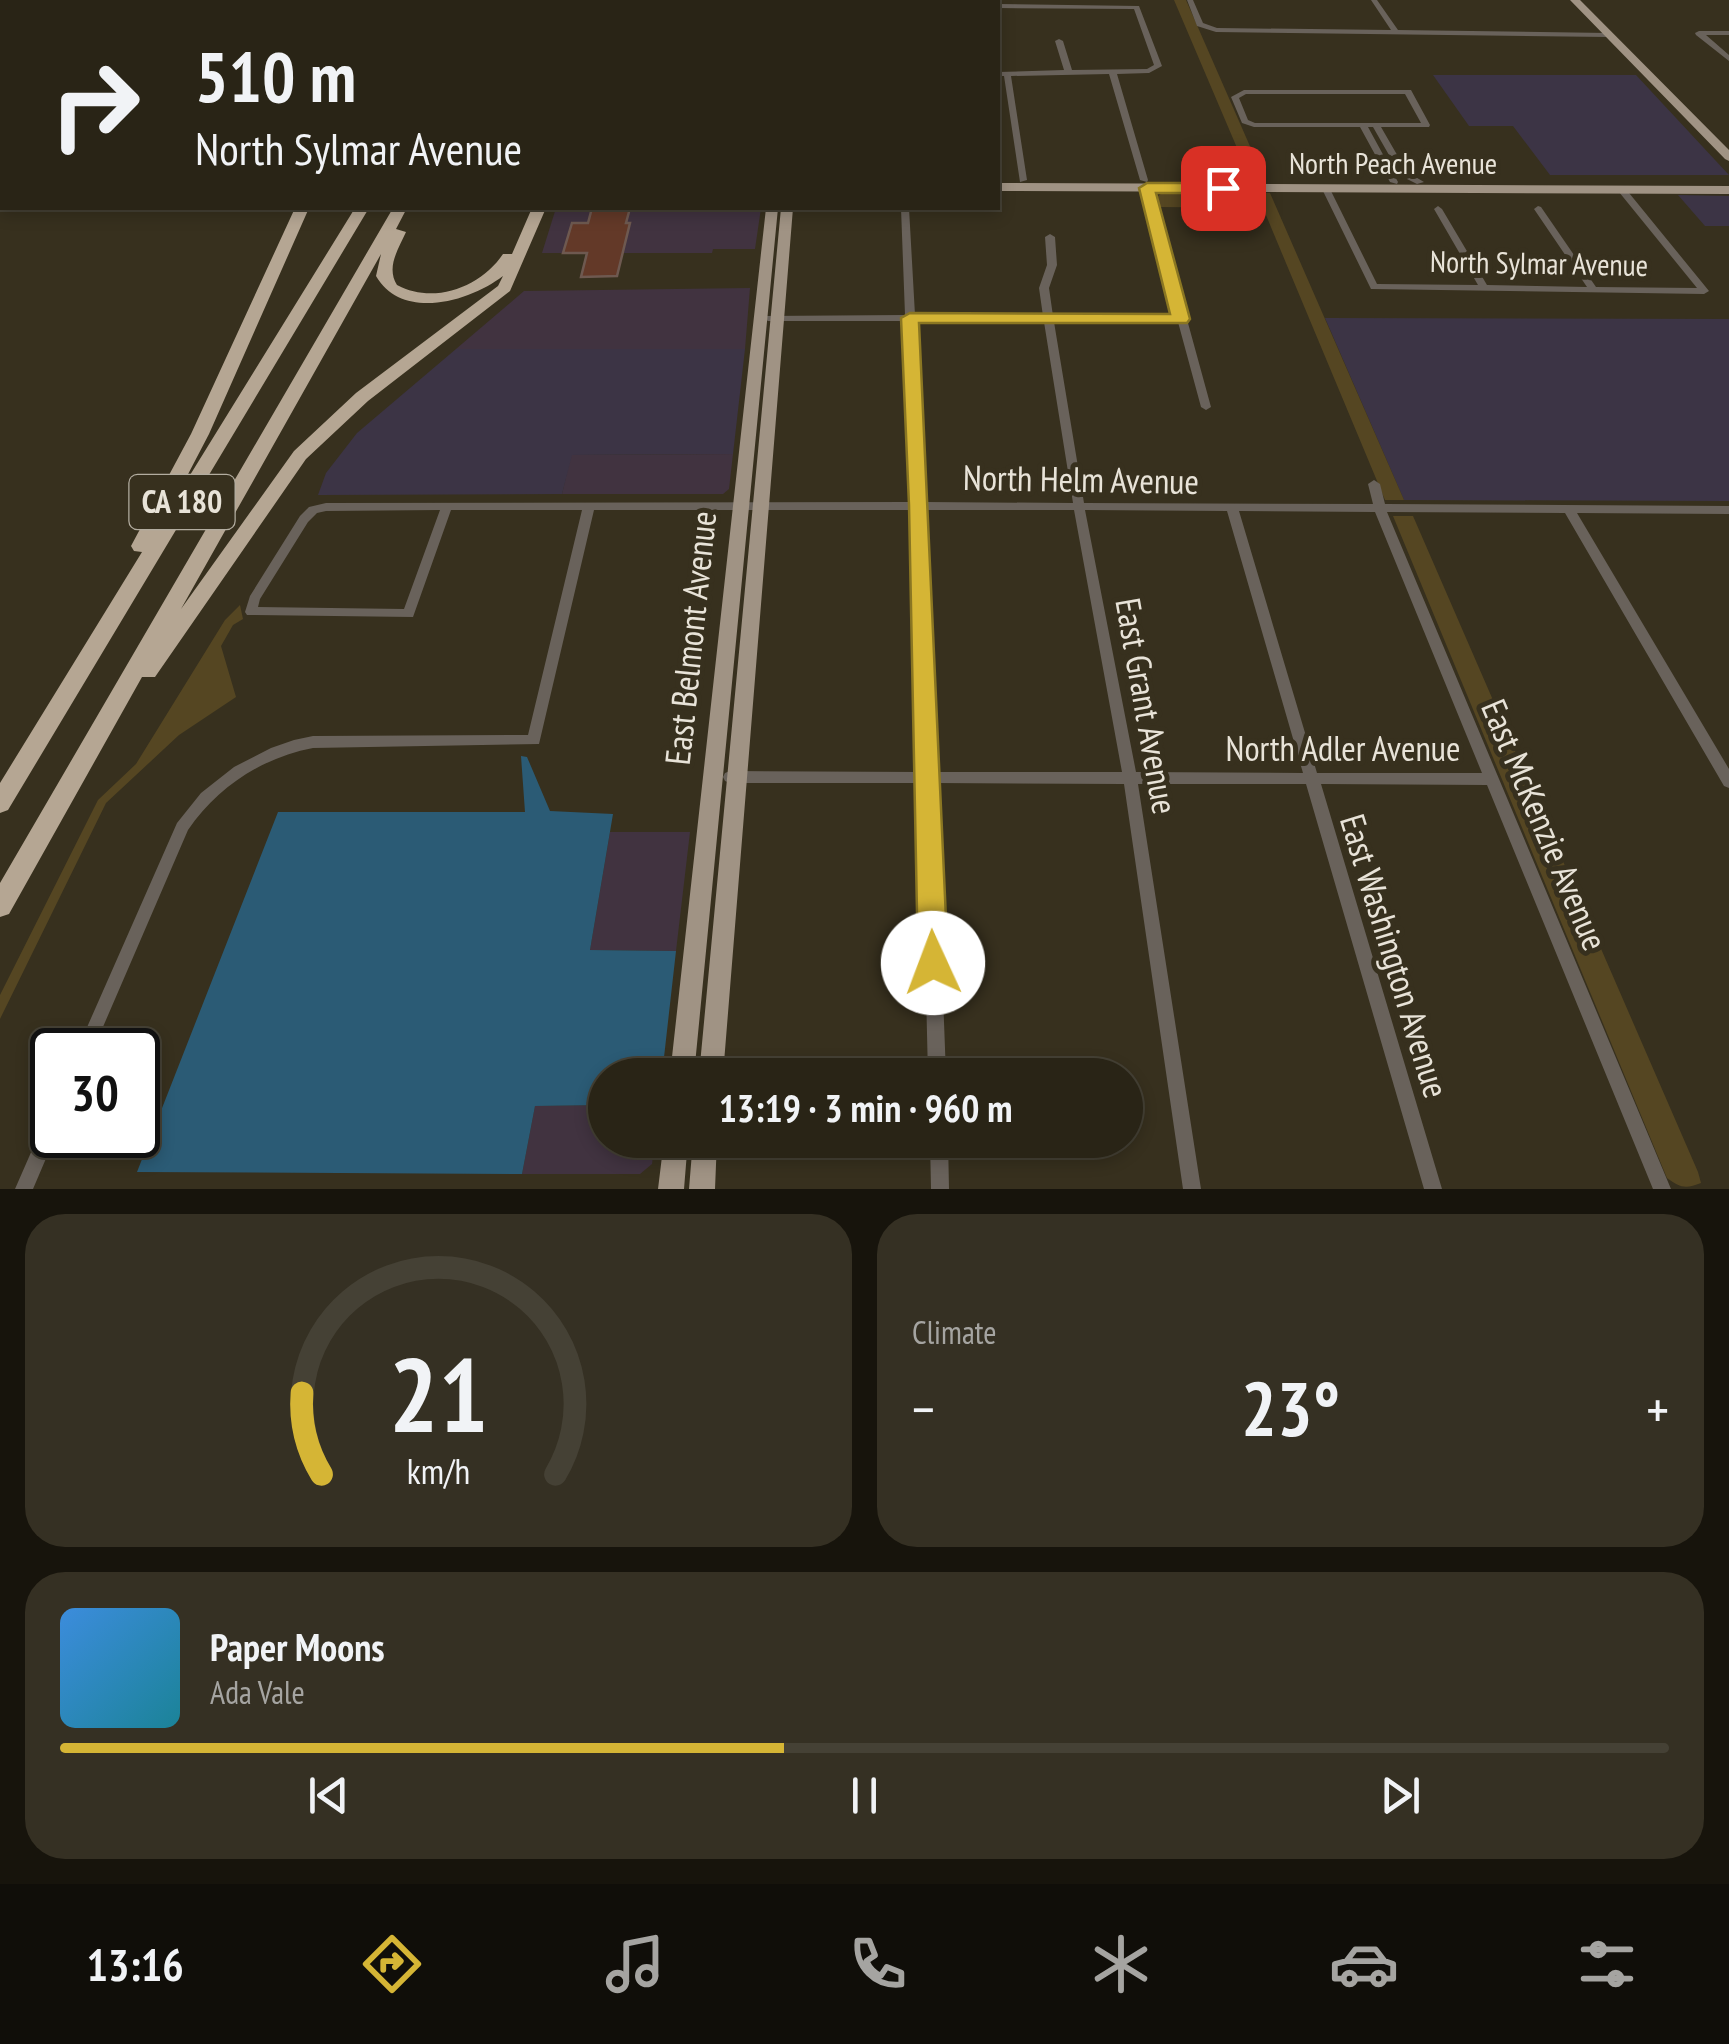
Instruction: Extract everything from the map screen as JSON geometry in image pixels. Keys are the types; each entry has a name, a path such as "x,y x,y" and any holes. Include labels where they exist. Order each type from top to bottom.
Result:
{"highway":[{"path":"2,800 200,434 301,210"},
{"name":"CA 180","path":"2,800 361,210"},
{"name":"CA 180","path":"0,906 399,210"},
{"path":"409,210 385,265 384,278 404,294 434,298 466,292 496,277 505,265 524,210"},
{"path":"60,800 281,477 362,396 496,297 512,276 538,210"}],"main road":[{"path":"1575,0 1729,158"},
{"name":"North Peach Avenue","path":"1000,183 1024,180 1326,189 1622,190 1729,186"},
{"path":"1326,189 1394,182"},
{"name":"North Peach Avenue","path":"1000,183 1729,186"},
{"name":"East Belmont Avenue","path":"712,1058 736,777 750,506 768,318 772,210"},
{"name":"East Belmont Avenue","path":"768,318 786,210"},
{"name":"East Belmont Avenue","path":"684,1058 712,777 750,506"},
{"path":"671,1189 674,1158"},
{"path":"702,1189 704,1158"}],"street":[{"path":"1190,0 1206,28 1608,35"},
{"path":"1374,0 1395,30"},
{"path":"1000,6 1083,3 1137,7 1157,70 1002,74 1024,180"},
{"path":"1729,33 1700,32 1729,59"},
{"path":"1059,41 1069,74"},
{"path":"1112,71 1206,407"},
{"path":"1408,92 1426,125 1376,126 1250,124 1235,97 1237,93 1408,92"},
{"path":"1363,126 1394,182"},
{"path":"1376,126 1404,174 1420,182"},
{"name":"North Sylmar Avenue","path":"1326,189 1374,288 1704,290 1622,190"},
{"path":"1438,209 1484,288"},
{"path":"1538,209 1593,290"},
{"path":"905,210 920,505 935,1058"},
{"name":"East Grant Avenue","path":"1050,237 1052,265 1044,288 1130,778 1192,1189"},
{"path":"768,318 1181,319"},
{"name":"East McKenzie Avenue","path":"1374,484 1380,509 1662,1189"},
{"path":"95,1028 182,827 206,797 236,776 281,748 313,742 534,740 589,505"},
{"name":"North Helm Avenue","path":"447,506 409,614 251,612 254,598 313,510 326,507 447,506 589,505 920,505 1729,510"},
{"name":"East Washington Avenue","path":"1232,509 1433,1189"},
{"path":"1569,510 1729,782"},
{"name":"North Adler Avenue","path":"712,777 1492,780"},
{"path":"24,1189 37,1158"},
{"path":"939,1158 940,1189"}],"shaded area":[{"path":"1174,0 1186,0 1263,176 1249,176"},
{"path":"1433,75 1636,75 1729,175 1550,175 1513,126 1469,126"},
{"path":"1270,193 1404,500 1385,500 1263,208 1159,207 1158,196"},
{"path":"1678,195 1729,196 1729,226 1705,226"},
{"path":"555,210 761,210 755,249 713,249 712,253 542,253"},
{"path":"750,288 745,349 456,349 524,291"},
{"path":"1325,318 1729,319 1729,501 1404,500"},
{"path":"456,349 745,349 733,454 572,455 562,494 318,495 326,473 357,433"},
{"path":"733,454 729,489 723,494 562,494 571,455"},
{"path":"1393,516 1413,516 1701,1183 1683,1186 1667,1178"},
{"path":"240,605 243,619 233,625 221,646 236,697 179,735 106,803 0,1019 0,995 98,800 136,764 225,620"},
{"path":"610,832 690,832 676,951 590,950"},
{"path":"588,1105 588,1158 653,1158 652,1164 640,1174 522,1174 535,1106"}],"water":[{"path":"521,756 527,757 550,811 613,814 590,950 676,951 664,1058 588,1058 588,1105 535,1106 522,1174 137,1172 142,1158 160,1158 160,1113 278,812 525,812"}],"building":[{"path":"591,210 629,210 617,276 581,277 587,253 563,253 572,223 588,223"}],"route":[{"path":"933,963 920,505 910,318 1181,319 1147,188 1223,188"}]}
